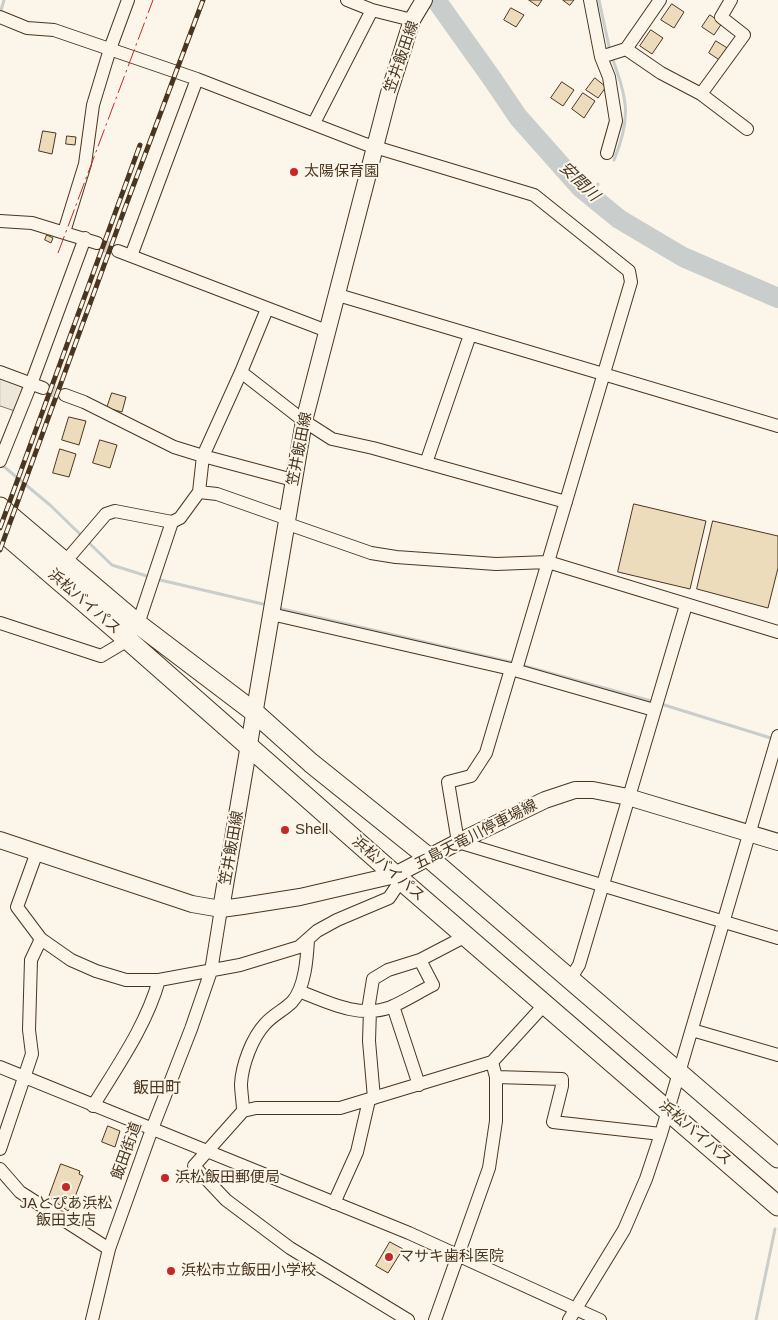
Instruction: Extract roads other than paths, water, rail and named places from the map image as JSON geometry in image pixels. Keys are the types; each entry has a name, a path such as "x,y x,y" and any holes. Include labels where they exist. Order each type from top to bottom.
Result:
{"highway":[{"name":"浜松バイパス","path":"0,507 64,562 249,747 778,1206"},
{"name":"浜松バイパス","path":"0,530 133,632 254,712 311,763 428,857 778,1158"}],"main road":[{"name":"笠井飯田線","path":"221,909 304,421 389,93 417,11"},
{"name":"五島天竜川停車場線","path":"0,840 192,904 221,909 300,897 398,878 428,857 458,842 544,800 575,790 593,790 628,797 778,842"}],"street":[{"path":"64,232 85,164 92,105 128,0"},
{"path":"347,0 372,10 417,11"},
{"path":"590,0 612,53 609,77 616,121 608,153"},
{"path":"612,53 660,0"},
{"path":"701,94 744,35 721,17 731,0"},
{"path":"314,124 372,10"},
{"path":"2,17 27,28 54,30 197,79 375,148 534,195 629,271 631,282 566,502 486,753 471,776 448,782 458,842 778,938"},
{"path":"612,53 661,73 701,94 747,128"},
{"path":"131,256 197,79"},
{"path":"0,221 32,223 97,243"},
{"path":"0,461 37,386 84,238"},
{"path":"118,251 327,331"},
{"path":"338,295 778,426"},
{"path":"64,562 106,514 115,511 172,522 180,518 199,492 203,456 267,309"},
{"path":"426,463 470,335"},
{"path":"0,372 37,386"},
{"path":"241,372 304,421 332,438 566,502"},
{"path":"65,394 174,447 293,480"},
{"path":"199,492 217,494 371,553 396,557 496,564 548,562 778,632"},
{"path":"0,623 101,656 133,632 172,522"},
{"path":"570,979 579,965 686,605"},
{"path":"272,609 514,670 654,710"},
{"path":"569,1320 624,1230 646,1179 680,1073 778,736"},
{"path":"37,852 17,907 40,939 72,960 96,971 126,980 159,980 211,971 240,965 299,947 317,931 337,920 389,898 398,878"},
{"name":"飯田街道","path":"92,1320 109,1249 211,971 221,909"},
{"path":"334,1202 357,1152 372,1099 369,1010 373,979 388,970 420,960 466,936"},
{"path":"0,1149 32,1054 29,1030 31,960 40,939"},
{"path":"243,1110 241,1083 254,1041 265,1024 293,1001 299,990 307,956 308,940"},
{"path":"299,990 337,1005 357,1010 393,1006 433,985 420,960"},
{"path":"94,1106 141,1028 152,1003 159,980"},
{"path":"408,1320 290,1248 226,1200 194,1166 243,1110 256,1108 340,1108 492,1062 545,1004"},
{"path":"393,1006 419,1084"},
{"path":"692,1030 778,1055"},
{"path":"435,1320 489,1168 496,1121 496,1078 492,1062"},
{"path":"0,1068 409,1233 600,1320"},
{"path":"496,1078 562,1079 553,1122 661,1134"},
{"path":"0,1170 20,1192 109,1249"}],"waterway":[{"path":"0,14 4,0"},
{"name":"安間川","path":"436,0 518,117 581,188 619,219 683,257 778,298"},
{"path":"599,0 610,51"},
{"path":"612,57 621,85 625,108 623,131 614,160"},
{"path":"590,196 598,184"},
{"path":"2,465 50,505 83,537"},
{"path":"88,542 112,565 150,577"},
{"path":"156,579 267,605"},
{"path":"278,608 515,663"},
{"path":"521,665 655,702"},
{"path":"661,704 774,739"},
{"path":"756,1320 775,1229"}],"tunnel":[{"path":"97,243 118,251"},
{"path":"43,388 65,395"}],"railway":[{"path":"0,550 203,0"},
{"path":"0,528 140,145"}],"place":[{"name":"太陽保育園","path":"294,172"},
{"name":"Shell","path":"285,830"},
{"name":"浜松飯田郵便局","path":"165,1178"},
{"name":"JAとぴあ浜松 飯田支店","path":"66,1187"},
{"name":"マサキ歯科医院","path":"389,1257"},
{"name":"浜松市立飯田小学校","path":"171,1271"}],"district":[{"name":"飯田町","path":"157,1089"}]}
